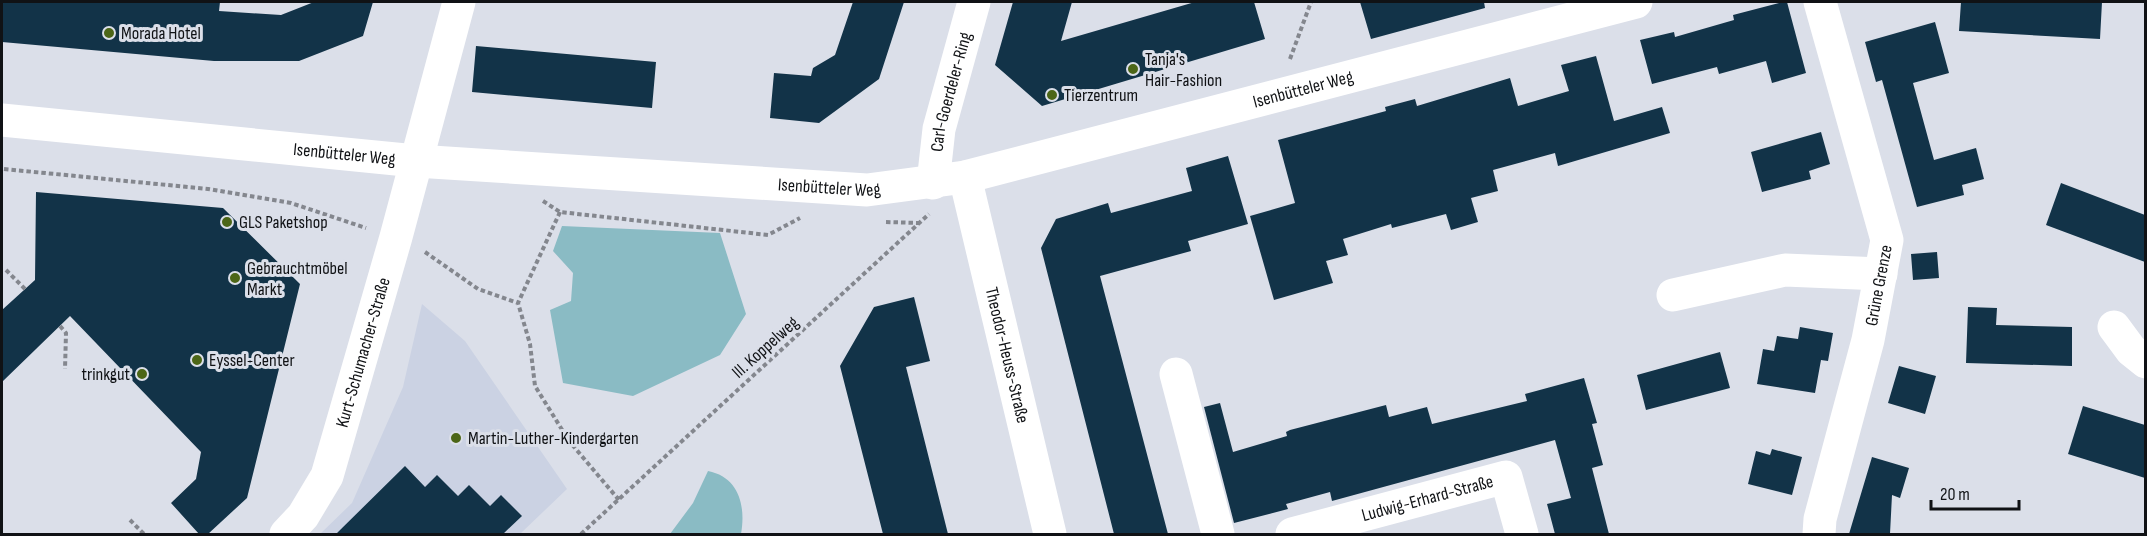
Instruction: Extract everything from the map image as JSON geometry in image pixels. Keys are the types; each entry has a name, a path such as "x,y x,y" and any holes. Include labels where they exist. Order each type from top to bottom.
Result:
{"street":[{"name":"Kurt-Schumacher-Straße","path":"286,534 303,516 327,476 396,237 459,2"},
{"name":"Carl-Goerdeler-Ring","path":"933,183 939,129 974,2"},
{"name":"Isenbütteler Weg","path":"2,120 416,161 867,190 965,177 1636,2"},
{"name":"Grüne Grenze","path":"1819,534 1820,519 1868,340 1887,240 1820,2"},
{"name":"Theodor-Heuss-Straße","path":"965,177 1050,534"},
{"path":"1673,295 1785,270 1881,274"},
{"path":"2114,327 2131,350 2145,362"},
{"path":"1176,374 1218,534"},
{"name":"Ludwig-Erhard-Straße","path":"1292,534 1506,477 1522,534"}],"path":[{"path":"1278,94 1311,2"},
{"path":"4,169 208,189 291,202 337,220 396,237 435,258 478,289 519,303"},
{"name":"III. Koppelweg","path":"581,534 921,223 965,177"},
{"path":"538,198 560,212 768,235 801,218"},
{"path":"560,212 519,303 530,344 535,386 569,441 619,500"},
{"path":"885,222 921,223"},
{"path":"6,270 25,289"},
{"path":"60,326 66,333 64,369"},
{"path":"130,520 144,534"}],"shaded area":[{"name":"Martin-Luther-Kindergarten","path":"422,304 465,341 567,489 520,534 320,534 352,503 403,387"}],"water":[{"path":"562,226 720,233 746,314 720,355 633,396 563,383 550,310 571,301 573,273 553,251"},
{"path":"708,471 727,479 738,494 742,513 741,534 670,534 693,503"}],"building":[{"name":"Morada Hotel","path":"2,2 220,2 219,11 281,15 314,2 373,2 363,36 299,61 214,61 2,42"},
{"path":"853,2 904,2 879,79 819,123 770,118 774,73 811,76 813,68 835,55"},
{"path":"1013,2 1072,2 1061,41 1195,2 1254,2 1265,39 1042,106 995,65"},
{"path":"1360,2 1484,2 1485,8 1371,39"},
{"path":"1787,2 1806,73 1772,83 1766,61 1719,74 1717,67 1652,84 1640,40 1674,32 1675,37 1734,20 1733,15"},
{"path":"1961,2 2102,2 2100,39 1959,31"},
{"path":"1935,22 1949,73 1913,83 1934,160 1976,148 1984,179 1962,185 1964,195 1917,207 1882,80 1876,82 1865,42"},
{"path":"476,46 656,62 652,108 472,92"},
{"path":"1596,56 1614,121 1662,107 1670,133 1558,166 1555,153 1493,170 1498,191 1471,198 1478,222 1451,230 1446,214 1392,228 1391,224 1343,239 1348,255 1326,261 1333,283 1274,300 1250,216 1295,203 1278,140 1386,111 1385,107 1415,99 1417,106 1510,78 1518,106 1569,91 1561,65"},
{"path":"1821,132 1830,164 1809,171 1811,179 1762,192 1751,152"},
{"path":"1228,156 1248,224 1188,241 1191,251 1100,276 1168,534 1114,534 1041,248 1056,219 1108,203 1111,213 1192,191 1186,168"},
{"path":"2061,183 2145,215 2145,262 2046,225"},
{"name":"Eyssel-Center","path":"36,192 223,208 300,284 247,498 208,534 199,534 171,503 196,479 201,452 70,316 2,382 2,310 35,280"},
{"path":"1937,252 1939,278 1913,280 1911,254"},
{"path":"914,297 930,361 906,367 948,534 883,534 840,366 874,307"},
{"path":"1968,307 1997,308 1996,325 2072,327 2072,366 1966,363"},
{"path":"1800,327 1833,333 1828,361 1821,360 1815,393 1757,384 1763,349 1774,351 1777,336 1798,339"},
{"path":"1720,352 1730,388 1646,410 1637,375"},
{"path":"1899,366 1936,376 1925,414 1888,403"},
{"path":"1584,378 1597,423 1592,424 1603,465 1592,468 1609,534 1555,534 1547,504 1571,498 1555,440 1332,501 1330,492 1286,504 1288,509 1234,523 1204,407 1220,403 1233,452 1287,436 1286,432 1290,430 1386,405 1389,417 1427,407 1432,424 1527,401 1525,394"},
{"path":"2083,406 2145,425 2145,478 2068,454"},
{"path":"1772,449 1802,457 1792,495 1748,484 1756,451 1770,455"},
{"path":"1872,457 1909,468 1900,498 1892,495 1890,534 1849,534"},
{"path":"405,466 425,487 437,475 458,496 469,485 490,506 501,495 522,516 503,534 336,534"}],"place":[{"name":"Morada Hotel","path":"109,33"},
{"name":"Tanja's Hair-Fashion","path":"1133,69"},
{"name":"Tierzentrum","path":"1052,95"},
{"name":"GLS Paketshop","path":"227,222"},
{"name":"Gebrauchtmöbel Markt","path":"235,278"},
{"name":"Eyssel-Center","path":"197,360"},
{"name":"trinkgut","path":"142,374"},
{"name":"Martin-Luther-Kindergarten","path":"456,438"}]}
